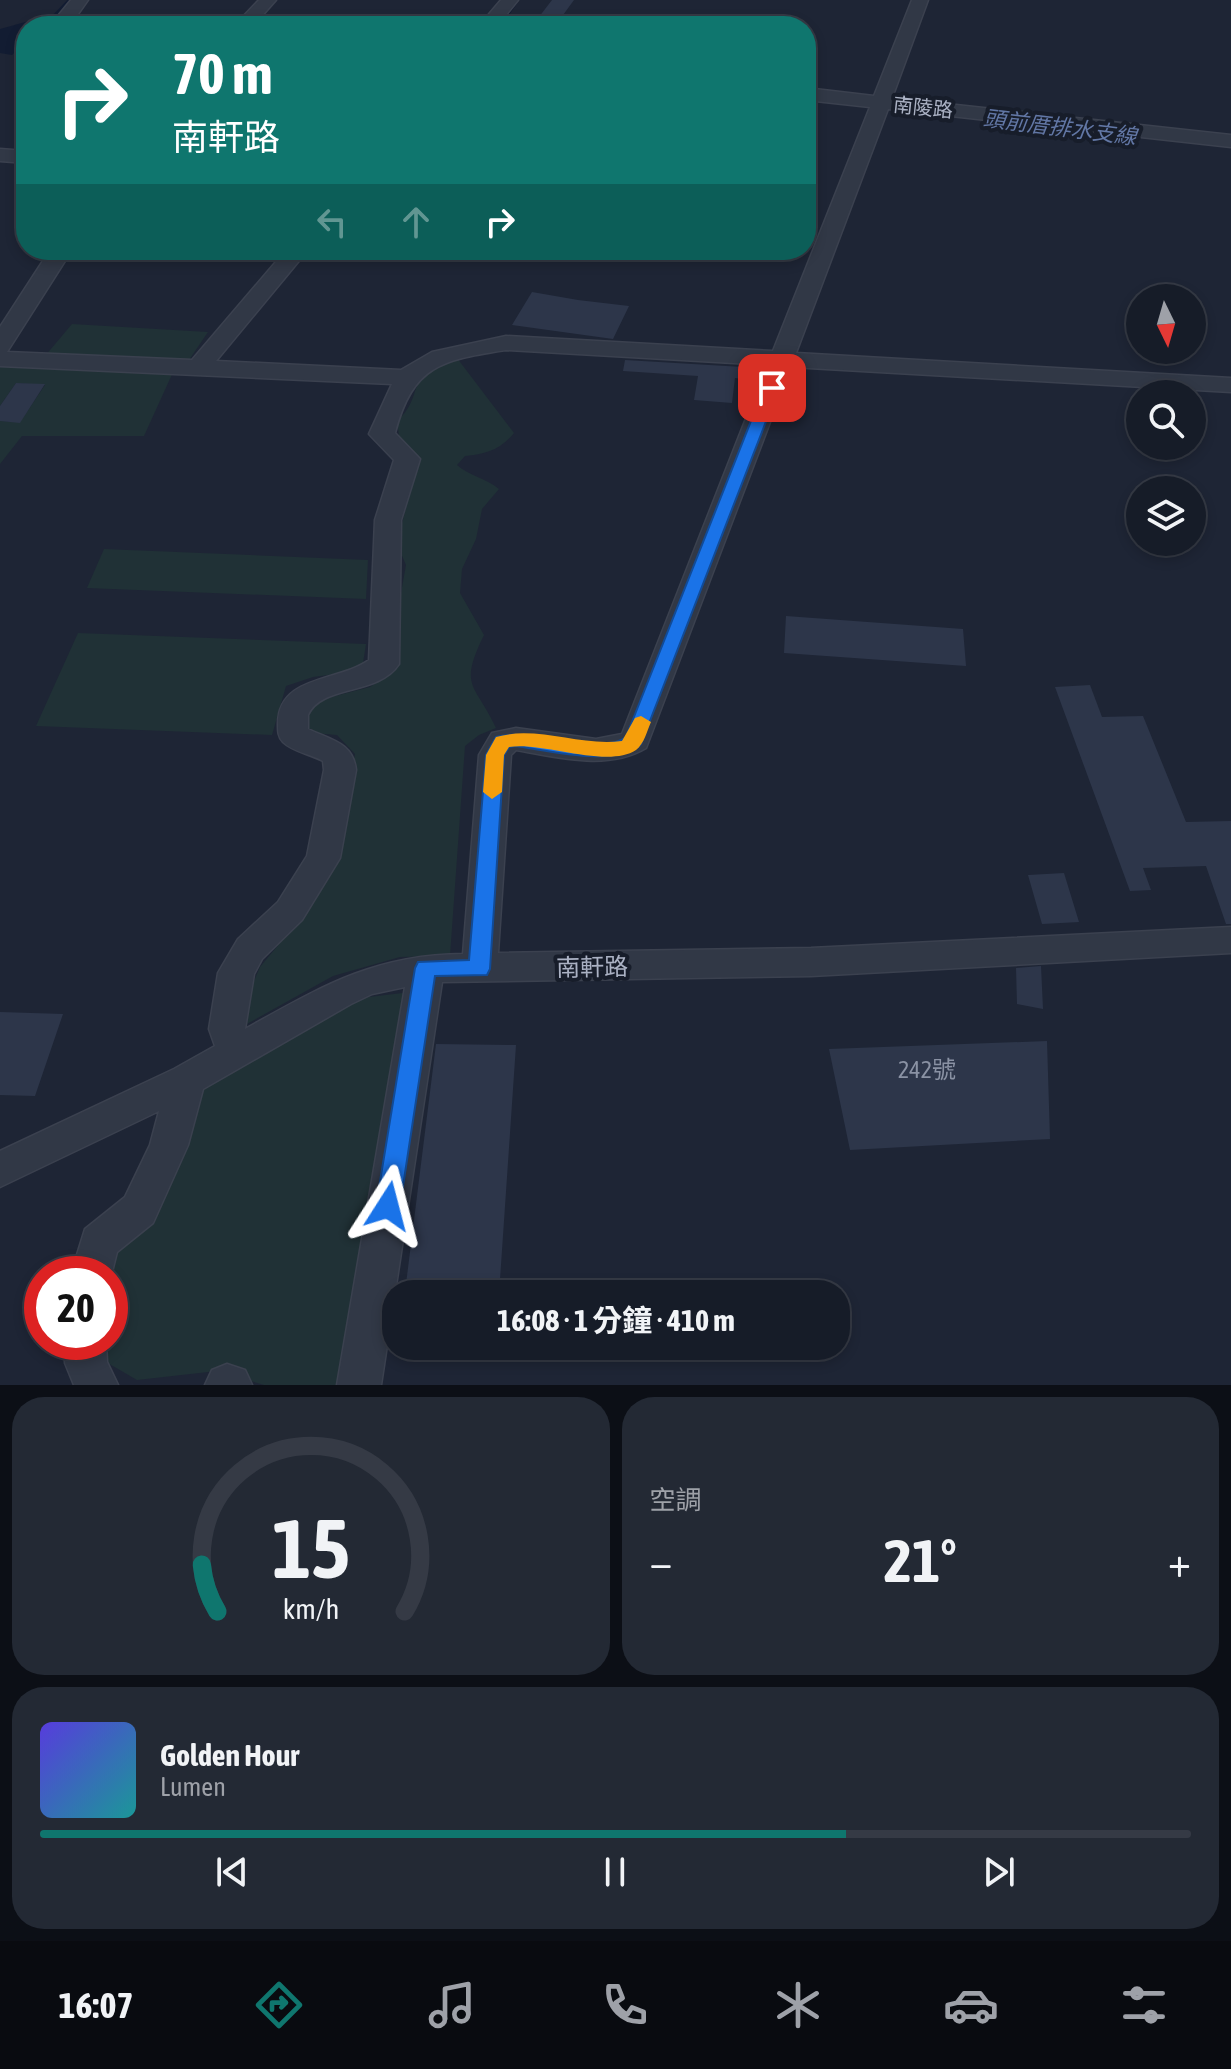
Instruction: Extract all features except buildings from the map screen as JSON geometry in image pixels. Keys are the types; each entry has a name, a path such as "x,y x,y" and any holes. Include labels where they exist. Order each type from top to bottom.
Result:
{"street":[{"path":"67,16 80,0"},
{"path":"253,16 268,0"},
{"path":"496,16 510,0"},
{"path":"479,969 495,755 503,741 516,739 604,750 628,746 635,740 920,0"},
{"name":"南陵路","path":"816,95 1231,141"},
{"path":"0,347 53,260"},
{"path":"198,368 289,260"},
{"path":"236,1053 227,1029 236,973 250,949 290,911 323,858 340,770 339,758 330,749 305,743 293,734 290,719 293,707 302,697 373,675 384,664 388,520 407,459 382,434 384,422 400,398 406,377 423,362 463,350 506,343 1231,385"},
{"path":"0,359 406,377"},
{"name":"南軒路","path":"0,1170 187,1080 338,994 365,982 426,968 811,962 1231,940"},
{"path":"359,1385 426,968"},
{"path":"96,1256 99,1242 139,1210 169,1145 187,1080"},
{"path":"86,1360 96,1385"}],"shaded area":[{"path":"72,324 208,332 189,360 45,356"},
{"path":"457,358 514,433 498,447 465,456 457,465 499,489 482,509 476,539 462,569 460,593 484,635 472,666 472,684 496,728 479,735 465,746 450,956 400,957 333,976 245,1025 244,1004 260,967 315,901 344,804 355,754 337,735 313,733 300,721 308,703 370,687 393,671 394,632 406,565 397,544 418,458 399,436 397,421 406,411 421,378 440,364"},
{"path":"0,363 174,370 144,436 22,436 0,464 0,421 20,422 45,385 16,383 0,406"},
{"path":"104,549 368,560 366,599 87,588"},
{"path":"78,633 366,644 363,663 351,672 313,677 286,686 272,735 36,726"},
{"path":"411,992 350,1385 264,1385 217,1371 137,1380 106,1362 128,1360 128,1256 115,1256 129,1234 192,1094 352,999"}],"water":[{"path":"16,25 16,51 12,55 0,53 0,29"}],"waterway":[{"name":"頭前厝排水支線","path":"55,16 70,0"},
{"path":"506,16 517,0"}],"slow traffic":[{"path":"492,792 495,755 503,741 516,739 604,750 628,746 635,740 641,722"}],"route":[{"path":"388,1206 426,968 479,969 495,755 503,741 516,739 604,750 628,746 635,740 772,388"}]}
